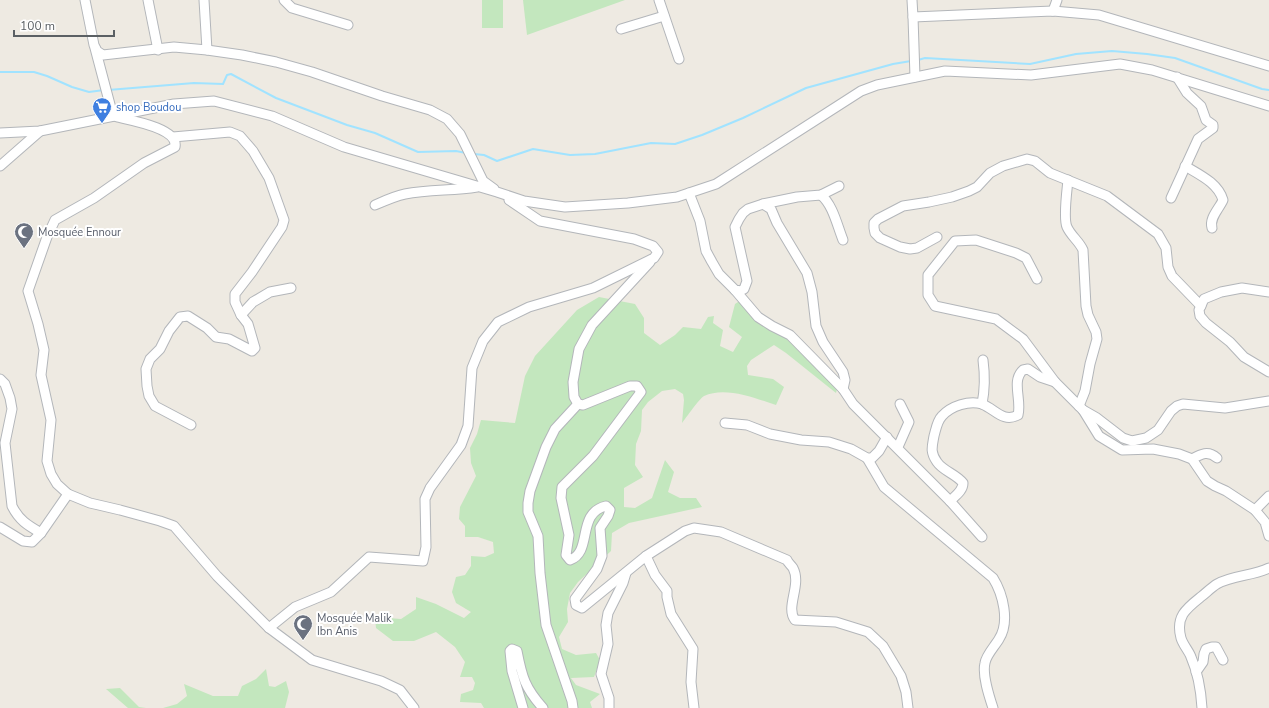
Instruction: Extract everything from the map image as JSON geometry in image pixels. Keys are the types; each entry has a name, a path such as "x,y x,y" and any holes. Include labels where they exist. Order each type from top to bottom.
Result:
{"street":[{"path":"84,0 94,45 113,116"},
{"path":"148,0 158,50"},
{"path":"204,0 207,50"},
{"path":"284,0 292,8 348,25"},
{"path":"659,0 679,59"},
{"path":"912,0 915,77"},
{"path":"1053,11 1057,0"},
{"path":"913,17 1053,11 1099,15 1269,66"},
{"path":"621,29 664,16"},
{"path":"94,45 98,52 103,55 174,48 207,50 242,56 283,64 312,72 382,96 430,110 447,119 460,134 481,184"},
{"path":"497,192 524,201 565,207 628,204 677,197 716,184 861,91 877,85 945,71 1031,75 1120,64 1152,70 1269,106"},
{"path":"1171,198 1198,139 1213,128 1213,125 1206,120 1201,106 1187,93 1177,78"},
{"path":"0,133 40,131 174,104 214,101 272,116 344,147 481,184 497,192 540,221 634,239 653,246 658,252 654,258 592,325 579,349 573,382 574,397 578,404"},
{"path":"113,116 149,124 173,137 230,132 240,136 253,151 269,178 284,220 282,226 252,272 235,294 235,302 241,315 248,324 255,348 252,351 229,339 216,337 207,328 188,316 180,317 169,331 160,349 150,359 146,369 147,386 149,396 155,406 191,424"},
{"path":"0,166 40,131"},
{"path":"173,137 176,143 175,147 144,163 94,198 55,220 47,237 28,291 44,350 41,375 51,420 47,462 51,474 57,484 68,494 90,503 174,526 216,576 269,628 312,660 381,680 400,690 414,708"},
{"path":"937,237 917,248 910,249 900,247 880,238 875,233 874,223 878,219 903,206 952,197 969,191 977,187 990,174 1003,166 1027,159 1035,161 1050,173 1107,196 1158,234 1166,248 1168,267 1172,276 1201,306"},
{"path":"1186,166 1216,187 1221,194 1223,200 1220,208 1211,220 1212,228"},
{"path":"1068,180 1065,216 1066,225 1080,244 1082,250 1087,311 1096,332 1097,340 1090,364 1081,408"},
{"path":"375,205 403,194 434,190 463,189 481,184"},
{"path":"735,290 740,291 744,289 747,281 735,227 743,213 748,209 763,204 797,197 821,195 839,186"},
{"path":"689,193 700,221 706,252 719,274 758,317 790,335 843,389 853,404 898,447 982,537"},
{"path":"821,195 827,200 843,240"},
{"path":"763,204 771,208 777,223 806,273 812,292 816,326 823,342 843,372 846,380 843,389"},
{"path":"1037,278 1026,258 1016,253 976,240 955,241 928,275 928,294 935,306 996,319 1023,339 1055,382 1081,408 1099,436 1122,450 1153,449 1179,454 1192,459 1207,481 1226,491 1254,510 1265,522 1269,536"},
{"path":"269,628 295,607 331,592 369,557 423,561 426,547 425,499 430,488 461,445 468,426 472,368 483,341 498,322 529,307 593,288 654,258"},
{"path":"241,315 254,302 270,292 290,288"},
{"path":"1269,292 1242,288 1221,292 1204,299 1199,310 1200,316 1206,323 1230,342 1244,357 1269,372"},
{"path":"982,404 985,381 983,360"},
{"path":"950,501 961,490 963,483 943,468 933,456 931,448 937,424 942,416 954,408 964,404 982,404 1007,418 1012,418 1018,415 1020,408 1017,382 1020,372 1028,369 1040,377 1055,382"},
{"path":"0,379 5,384 12,409 5,443 12,506 16,514 24,523 41,533"},
{"path":"578,404 583,405 630,386 637,386 641,392 593,456 562,487 562,498 569,535 566,555 570,560 575,558 582,546 586,525 592,515 599,507 606,506 610,510 600,528 602,556 597,569 575,599 576,605 582,608 646,556 685,531 694,528 721,532 786,560 793,568 796,579 791,610 792,616 795,620 836,622 868,632 883,646 902,676 908,708"},
{"path":"1081,408 1123,438 1132,440 1146,438 1158,430 1171,411 1177,406 1184,404 1225,408 1269,401"},
{"path":"573,708 572,701 546,625 540,573 538,536 528,512 528,503 530,491 546,447 555,429 578,404"},
{"path":"898,447 909,422 900,404"},
{"path":"726,423 747,425 770,434 801,440 829,442 851,449 867,458 884,487 993,578 999,588 1005,620 1001,637 985,660 984,668 993,708"},
{"path":"867,458 872,458 887,437"},
{"path":"1192,459 1206,453 1217,458"},
{"path":"0,527 23,541 32,542 41,533 68,494"},
{"path":"1254,510 1269,496"},
{"path":"646,556 655,575 667,591 671,614 693,649 691,682 694,708"},
{"path":"1202,708 1196,672 1191,656 1181,639 1181,618 1185,610 1216,584 1269,568"},
{"path":"609,708 608,698 601,674 608,644 606,625 608,613 623,584 626,573"},
{"path":"1196,672 1203,662 1206,649 1216,647 1223,660"},
{"path":"522,708 512,671 510,651 512,649 516,651 524,683 543,708"}],"green space":[{"path":"482,0 503,0 503,28 482,28"},
{"path":"523,0 625,0 527,35"},
{"path":"599,297 635,304 644,318 644,333 660,345 675,335 683,327 701,329 708,317 714,316 713,323 723,330 720,346 733,352 742,337 729,327 735,304 741,300 762,325 782,335 801,349 837,389 836,393 774,345 751,360 747,366 748,375 773,379 784,387 776,405 740,394 721,392 712,393 702,398 682,423 684,400 683,394 675,389 662,391 648,402 642,410 641,431 636,444 635,465 643,477 624,488 624,507 635,508 652,498 665,460 674,472 668,492 680,498 696,498 702,507 629,523 612,533 611,551 578,582 570,593 567,609 568,622 559,637 562,649 576,655 596,653 600,660 594,677 571,678 576,685 600,694 590,702 592,708 484,708 481,703 460,702 461,694 473,690 475,683 472,677 460,677 465,662 455,647 436,632 414,641 393,641 376,628 375,617 401,619 416,609 416,597 436,604 464,618 471,612 456,603 452,592 456,577 465,575 471,566 471,556 485,557 494,553 493,542 478,537 465,537 465,526 459,519 460,507 476,476 471,463 470,448 477,434 481,420 515,423 525,376 535,356 577,310"},
{"path":"266,669 269,686 275,687 286,681 289,692 285,708 163,708 177,704 187,696 184,684 213,696 238,696 242,686 256,679"},
{"path":"120,688 139,707 146,708 128,708 106,689"}],"waterway":[{"path":"918,60 925,58 1030,64 1076,54 1112,51 1175,58 1262,89 1269,90"},
{"path":"474,154 484,155 497,161 533,149 570,155 595,154 651,143 675,144 702,135 743,118 806,88 893,64 911,61"},
{"path":"0,72 34,72 89,92 104,90"},
{"path":"108,90 194,83 223,84 227,75 231,74 276,98 347,125 375,133 418,152 456,151 466,153"}],"place":[{"name":"shop Boudou","path":"102,124"},
{"name":"Mosquée Ennour","path":"24,249"},
{"name":"Mosquée Malik Ibn Anis","path":"303,641"}]}
